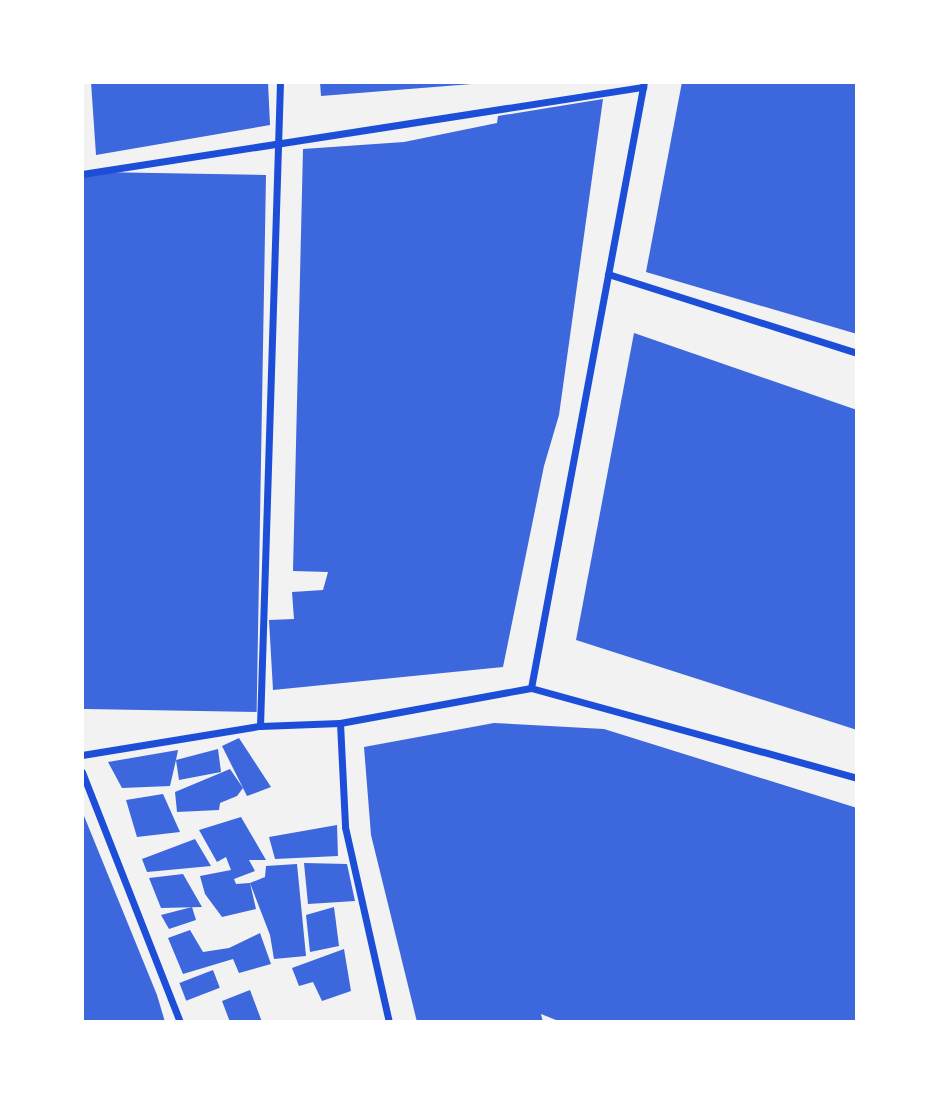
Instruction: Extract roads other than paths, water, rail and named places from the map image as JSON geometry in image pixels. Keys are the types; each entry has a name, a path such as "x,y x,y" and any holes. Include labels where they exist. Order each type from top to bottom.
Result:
{"street":[{"path":"260,726 280,82"},
{"path":"82,174 643,85 531,688"},
{"path":"608,274 857,353"},
{"path":"82,755 260,726 340,723 531,688 857,778"},
{"path":"340,723 345,827 389,1022"},
{"path":"82,772 180,1022"}]}
